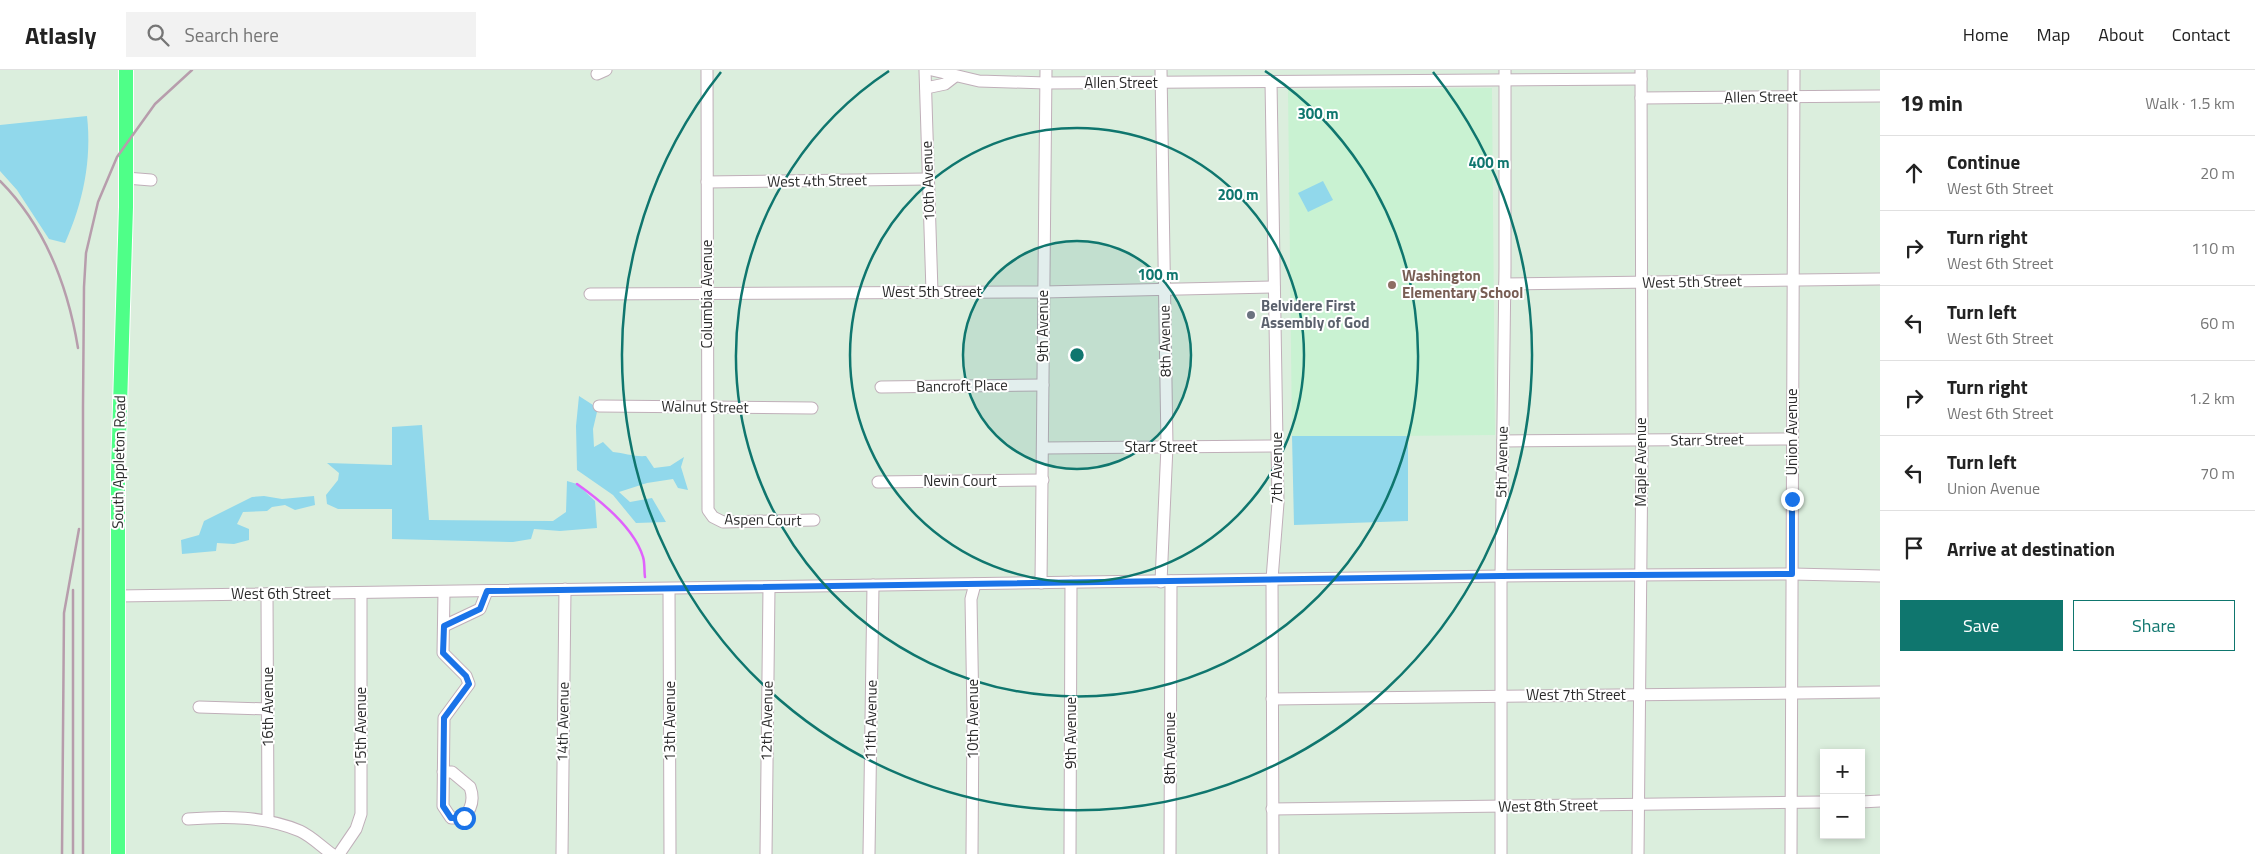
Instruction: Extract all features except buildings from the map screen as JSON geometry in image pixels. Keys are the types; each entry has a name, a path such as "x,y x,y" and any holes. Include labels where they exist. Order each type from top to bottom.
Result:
{"main road":[{"name":"South Appleton Road","path":"118,854 118,472 126,178 126,70"}],"street":[{"name":"Columbia Avenue","path":"706,70 708,510 713,517"},
{"name":"10th Avenue","path":"925,70 932,292"},
{"name":"Allen Street","path":"932,70 954,77 987,82 1046,83 1271,82 1505,75 1641,74"},
{"name":"9th Avenue","path":"1041,583 1046,70"},
{"name":"8th Avenue","path":"1161,70 1170,854"},
{"name":"Union Avenue","path":"1791,854 1794,70"},
{"name":"Maple Avenue","path":"1638,854 1642,441 1641,74"},
{"name":"5th Avenue","path":"1501,854 1505,75"},
{"path":"926,88 945,84 954,77"},
{"name":"7th Avenue","path":"1271,82 1278,446 1278,504 1272,579 1273,854"},
{"name":"Allen Street","path":"1641,98 1880,96"},
{"path":"126,178 151,180"},
{"name":"West 4th Street","path":"707,182 927,179"},
{"name":"West 5th Street","path":"1505,284 1880,279"},
{"name":"West 5th Street","path":"590,294 706,295 1043,292 1274,287"},
{"name":"Bancroft Place","path":"881,387 1043,385"},
{"name":"Walnut Street","path":"598,406 812,408"},
{"name":"Starr Street","path":"1503,441 1792,439"},
{"name":"Starr Street","path":"1043,448 1278,446"},
{"name":"Nevin Court","path":"878,482 1043,480"},
{"name":"Aspen Court","path":"713,517 723,522 814,520"},
{"name":"West 6th Street","path":"117,596 361,594 565,589 1501,576 1792,574 1880,576"},
{"name":"9th Avenue","path":"1070,854 1071,582"},
{"name":"10th Avenue","path":"972,854 974,716 971,598 975,584"},
{"name":"11th Avenue","path":"869,854 873,585"},
{"name":"12th Avenue","path":"766,854 769,587"},
{"name":"14th Avenue","path":"562,854 565,589"},
{"name":"13th Avenue","path":"669,589 670,854"},
{"path":"444,626 480,609 487,591"},
{"path":"443,772 444,718 469,684 466,676 443,653 444,592"},
{"name":"16th Avenue","path":"268,594 268,820"},
{"name":"15th Avenue","path":"339,854 356,830 361,814 361,594"},
{"name":"West 7th Street","path":"1272,699 1880,692"},
{"path":"199,708 268,709"},
{"name":"West 8th Street","path":"1272,809 1820,802"},
{"path":"1865,802 1880,802"},
{"path":"188,820 210,818 268,820 302,832 332,854"}],"shaded area":[{"name":"Washington Elementary School","path":"1492,88 1495,435 1292,437 1288,90"},
{"path":"87,116 88,149 85,181 77,212 65,243 49,239 17,190 0,171 0,125"},
{"path":"1323,181 1333,200 1308,212 1298,193"},
{"path":"579,396 593,405 597,412 593,429 594,447 603,442 613,452 646,456 654,468 670,466 684,457 681,467 688,490 678,488 673,479 647,483 619,492 630,502 652,498 666,522 636,523 613,495 577,470 576,426"},
{"path":"422,425 429,520 553,521 566,512 567,481 577,484 595,501 597,528 560,531 534,529 531,539 513,542 392,539 392,509 338,509 327,504 326,495 338,480 339,473 327,463 392,465 392,427"},
{"path":"1292,436 1408,436 1408,521 1294,525"},
{"path":"264,496 282,499 314,496 315,505 295,510 285,505 272,507 267,511 243,512 237,524 249,529 249,540 234,544 217,543 216,551 182,554 181,540 199,535 204,521 252,497"}],"waterway":[{"path":"577,484 616,516 632,535 643,557 645,577"}],"railway":[{"path":"83,854 83,406 86,253 98,202 117,157 155,104 192,70"},
{"path":"0,181 30,217 52,258 68,302 78,348"},
{"path":"62,854 64,613 79,529"},
{"path":"73,590 73,854"}],"place":[{"name":"Washington Elementary School","path":"1392,285"},
{"name":"Belvidere First Assembly of God","path":"1251,315"}],"route":[{"path":"464,818 451,818 443,806 444,718 447,711 469,684 466,676 443,653 444,626 480,609 487,591 1501,576 1792,574 1792,499"}]}
